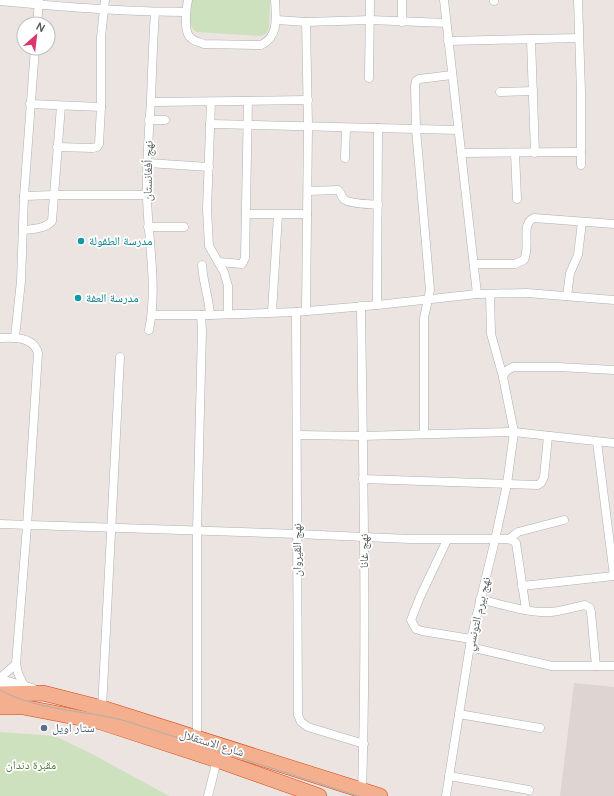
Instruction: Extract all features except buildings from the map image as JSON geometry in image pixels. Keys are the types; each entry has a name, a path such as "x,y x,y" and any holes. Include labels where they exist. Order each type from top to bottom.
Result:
{"highway":[{"name":"شارع الاستقلال","path":"0,694 43,693 102,708 361,793 380,796"},
{"name":"شارع الاستقلال","path":"0,706 23,707 101,722 217,760 319,796"}],"main road":[{"path":"0,681 43,693"},
{"path":"0,698 23,707"}],"street":[{"path":"57,147 97,147 100,140 101,37 105,0"},
{"path":"188,0 186,21 189,36 196,41 204,44 261,45 267,42 275,29 277,20 275,0"},
{"path":"369,78 370,0"},
{"path":"402,0 402,22"},
{"path":"444,0 477,294"},
{"path":"578,0 582,165"},
{"path":"0,1 39,2 104,9 186,12"},
{"path":"38,16 39,2"},
{"name":"نهج أفغانستان","path":"149,330 152,315 151,251 148,228 147,195 149,120 155,12"},
{"path":"277,20 306,22 370,20 446,23"},
{"path":"306,22 308,100 306,311"},
{"path":"448,41 579,38"},
{"path":"531,40 535,152"},
{"path":"15,337 21,281 24,196 34,56"},
{"path":"424,434 424,318 428,300 429,279 416,129 415,86 417,80 422,78 452,76"},
{"path":"500,92 533,91"},
{"path":"151,102 308,100"},
{"path":"219,262 242,264 245,258 246,124 248,101"},
{"path":"211,102 207,209 209,246 219,262 228,286 228,313"},
{"path":"30,104 101,107"},
{"path":"23,230 48,226 52,221 61,106"},
{"path":"149,120 165,120"},
{"path":"210,124 458,130"},
{"path":"345,158 346,128"},
{"path":"377,305 378,128"},
{"path":"461,153 581,152"},
{"path":"515,153 517,199"},
{"path":"148,163 208,167"},
{"path":"308,191 338,190 347,201 378,205"},
{"path":"24,196 147,195"},
{"path":"246,214 308,214"},
{"path":"272,312 278,215"},
{"path":"474,264 515,264 524,260 527,250 527,223 529,220 534,218 614,224"},
{"path":"567,296 570,272 578,255 582,222"},
{"path":"148,228 184,227"},
{"path":"202,265 210,315"},
{"path":"152,315 210,315 228,313 296,312 477,294 490,295 527,293 614,300"},
{"name":"نهج بيرم التونسي","path":"446,796 470,643 507,484 514,432 503,377 491,334 490,295"},
{"name":"نهج غانا","path":"361,306 364,537 364,744 361,793"},
{"name":"نهج القيروان","path":"296,312 298,435 298,715 301,722 308,727 364,744"},
{"path":"196,753 198,530 202,352 200,315"},
{"path":"0,338 15,337 33,344 37,349 38,354 27,526 16,664 18,673 25,688"},
{"path":"102,708 110,528 120,357"},
{"path":"503,377 506,370 512,367 558,367 614,370"},
{"path":"298,435 362,436 514,432 614,443"},
{"path":"363,479 538,485 544,477 548,436"},
{"path":"522,586 614,576 597,442"},
{"path":"0,524 447,540 495,540 509,539 518,532 564,520"},
{"path":"509,539 516,543 526,610"},
{"path":"447,540 420,597 411,620 416,628 422,631 552,666 614,666"},
{"path":"480,599 526,610 553,612 580,606 588,606 591,612 596,666"},
{"path":"0,678 16,664"},
{"path":"459,714 540,728"},
{"path":"208,796 217,760"},
{"path":"449,776 529,790"}],"shaded area":[{"path":"574,683 614,687 614,796 560,796"}],"green space":[{"path":"192,0 270,0 269,28 266,34 261,36 197,32 191,26 190,22"},
{"name":"مقبرة دندان","path":"0,732 55,736 94,755 169,796 0,796"}],"tram line":[{"path":"0,690 15,697 46,706 126,721 358,796"}],"place":[{"name":"مدرسة الطفولة","path":"81,241"},
{"name":"مدرسة العفة","path":"78,298"},
{"name":"ستار اويل","path":"44,728"}]}
